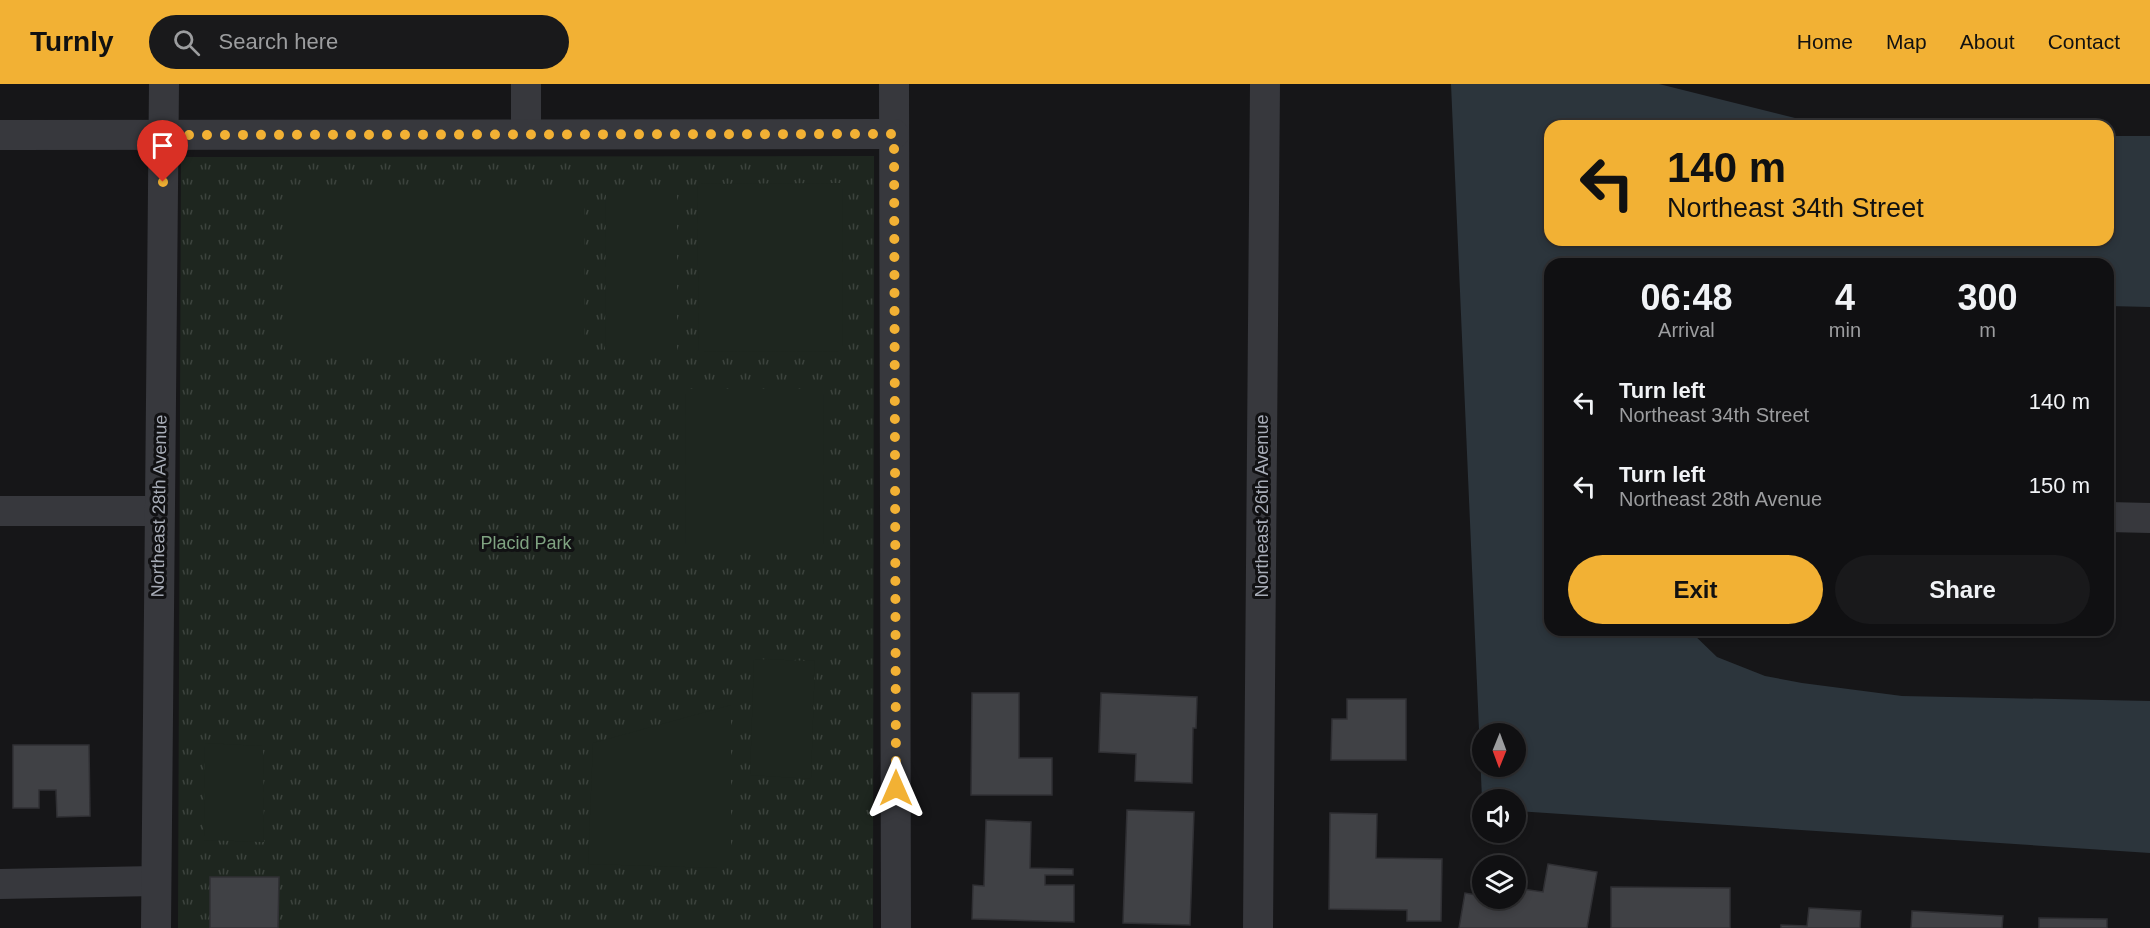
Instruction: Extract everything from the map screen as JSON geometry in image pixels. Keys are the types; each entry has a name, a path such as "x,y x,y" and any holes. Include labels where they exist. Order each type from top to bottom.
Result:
{"street":[{"name":"Northeast 28th Avenue","path":"156,928 164,84"},
{"path":"526,84 526,134"},
{"path":"894,84 896,928"},
{"name":"Northeast 26th Avenue","path":"1258,928 1265,84"},
{"path":"0,135 894,134"},
{"path":"0,511 159,511"},
{"path":"2114,518 2150,518"},
{"path":"0,884 155,881"}],"green space":[{"name":"Placid Park","path":"874,156 873,928 178,928 181,157"},
{"path":"842,183 843,351 699,352 697,184"},
{"path":"284,190 584,190 584,354 284,354"},
{"path":"606,191 677,191 677,353 605,353"},
{"path":"685,389 823,389 824,548 686,548"},
{"path":"754,659 815,661 811,779 750,775"},
{"path":"731,705 731,855 717,868 588,864 593,743"},
{"path":"205,743 263,746 264,842 204,840"}],"shaded area":[{"path":"1451,84 1659,84 1803,120 1544,120 1544,246 2114,246 2114,136 2150,136 2150,307 2114,306 2114,258 1544,258 1544,636 1695,636 1717,657 1765,676 1902,696 2150,701 2150,853 1526,812 1526,789 1482,789 1481,777 1526,777 1526,723 1479,723"}],"building":[{"path":"972,693 1019,693 1019,758 1052,758 1052,795 971,795"},
{"path":"1101,693 1197,697 1196,728 1193,728 1192,783 1135,781 1136,754 1099,752"},
{"path":"1347,699 1406,699 1406,760 1331,760 1332,719 1347,719"},
{"path":"13,745 89,745 90,816 57,817 56,790 39,790 39,808 13,808"},
{"path":"1127,810 1194,812 1190,925 1123,923"},
{"path":"1330,813 1377,814 1376,858 1442,859 1441,921 1407,921 1407,910 1329,909"},
{"path":"986,820 1031,822 1030,868 1073,869 1073,875 1045,875 1045,885 1074,885 1074,922 972,919 973,885 984,886"},
{"path":"1548,864 1597,872 1587,928 1459,928 1465,893 1472,894 1472,909 1526,909 1526,890 1543,892"},
{"path":"210,877 279,877 278,928 210,928"},
{"path":"1611,887 1730,888 1730,928 1611,928"},
{"path":"1809,908 1861,911 1860,928 1781,928 1781,925 1807,926"},
{"path":"1912,911 2003,916 2002,928 1911,928"},
{"path":"2039,918 2107,919 2107,928 2039,928"}],"route":[{"path":"163,182 164,135 894,134 896,788"}]}
